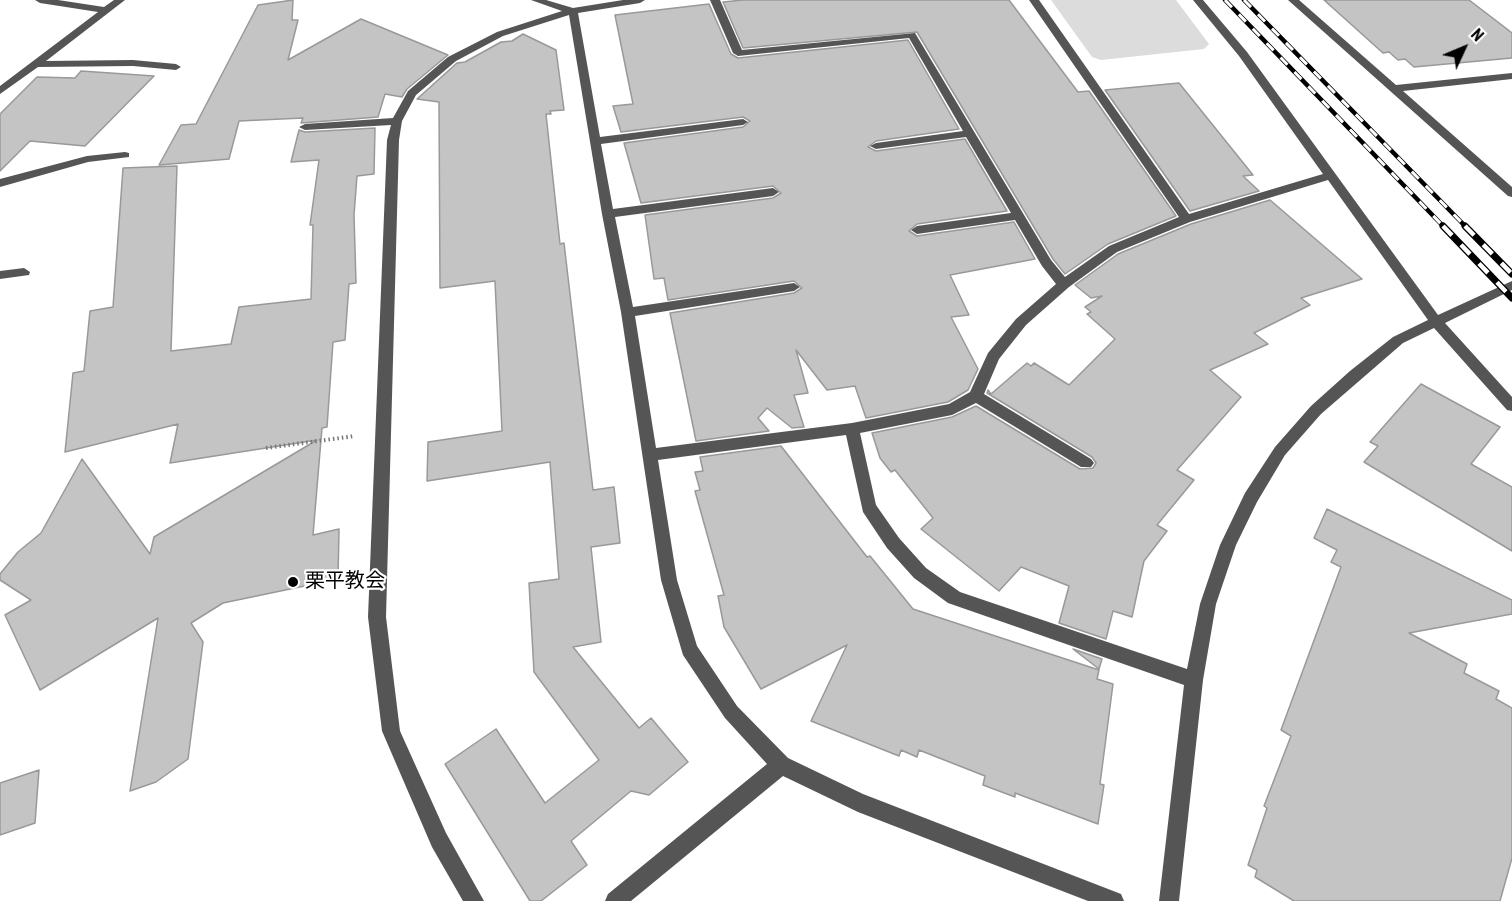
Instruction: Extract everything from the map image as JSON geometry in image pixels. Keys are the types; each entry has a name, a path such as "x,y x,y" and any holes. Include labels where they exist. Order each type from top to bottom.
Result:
{"street":[{"path":"40,0 104,10"},
{"path":"0,91 120,0"},
{"path":"536,0 573,11"},
{"path":"474,901 439,840 391,731 377,616 385,432 393,140 397,121 412,93 452,59 500,34 573,11 640,0"},
{"path":"715,0 738,53 912,35 1047,263 1064,284"},
{"path":"1034,0 1186,219"},
{"path":"1198,0 1243,54 1436,322 1512,406"},
{"path":"1293,0 1512,193"},
{"path":"573,11 608,214 628,312 652,455 669,580 689,649 731,712 781,765 858,802 1114,901"},
{"path":"38,64 133,63 176,67"},
{"path":"1393,89 1512,76"},
{"path":"305,128 397,121"},
{"path":"596,141 743,123"},
{"path":"876,146 970,133"},
{"path":"0,183 87,159 125,155"},
{"path":"652,455 852,429 952,410 976,396 993,357 1021,322 1064,284 1113,249 1186,219 1331,175"},
{"path":"608,214 773,192"},
{"path":"917,230 1019,216"},
{"path":"0,275 24,272"},
{"path":"1169,901 1194,680 1208,604 1228,545 1251,498 1280,451 1316,410 1354,375 1398,340 1512,285"},
{"path":"628,312 794,287"},
{"path":"976,396 1086,463"},
{"path":"852,429 869,507 893,543 920,573 945,592 954,598 1194,680"},
{"path":"615,901 781,765"}],"path":[{"path":"266,448 385,432"}],"shaded area":[{"path":"1051,0 1176,0 1209,44 1204,49 1101,60 1092,57"}],"building":[{"path":"293,0 292,20 298,20 288,60 361,19 448,55 407,89 402,97 385,94 378,117 301,123 303,118 239,121 229,159 159,165 181,125 196,124 258,5"},
{"path":"743,0 1009,0 1078,92 1089,91 1176,216 1108,244 1065,274 1053,259 917,32 743,48 723,2"},
{"path":"1324,0 1469,0 1512,33 1512,58 1414,67 1405,59 1398,60 1389,52 1383,53"},
{"path":"709,4 731,54 738,58 908,40 959,129 876,141 868,147 876,151 965,139 1007,211 917,224 909,231 917,236 1014,222 1035,259 950,275 969,315 951,317 978,369 968,390 948,402 866,418 855,386 827,390 796,350 808,393 794,395 804,427 792,428 767,408 758,418 769,431 696,441 670,313 794,293 802,288 794,281 668,300 664,278 654,279 645,215 773,198 781,193 773,186 641,203 624,143 743,127 750,121 743,117 621,132 613,106 633,104 615,15"},
{"path":"523,34 556,50 564,110 550,111 551,114 546,114 560,244 564,243 593,490 614,487 620,543 591,547 601,642 573,647 639,728 651,718 688,762 649,795 631,791 571,841 587,865 541,901 530,901 445,764 496,729 545,803 599,760 534,672 529,583 559,579 550,462 427,481 428,442 502,431 495,281 440,288 439,102 417,99 457,63 465,62 501,42 512,41"},
{"path":"81,71 154,76 85,146 30,141 0,171 0,114 37,77 75,78"},
{"path":"1179,83 1253,175 1243,176 1259,191 1190,211 1105,90"},
{"path":"375,128 374,174 357,176 354,215 356,283 349,284 345,340 333,342 327,427 322,428 313,535 339,529 338,579 223,603 191,623 203,642 188,759 156,782 130,791 158,618 40,690 5,615 31,600 0,580 0,574 18,552 41,533 82,459 150,554 154,537 317,440 170,463 178,424 65,452 73,373 84,371 90,311 113,307 123,168 177,166 171,351 231,344 239,307 311,299 313,225 310,225 319,160 291,162 299,130 305,132"},
{"path":"1270,200 1362,279 1301,298 1310,305 1254,333 1268,344 1210,370 1241,397 1177,470 1194,480 1157,525 1167,531 1144,561 1132,617 1113,611 1106,639 1059,623 1069,586 1021,567 999,591 921,529 933,518 895,470 891,472 880,458 872,433 952,417 976,406 1080,469 1093,468 1096,463 1092,457 987,393 988,390 991,394 1027,363 1031,366 1034,363 1069,385 1115,339 1087,314 1091,312 1085,307 1102,296 1091,298 1075,285 1118,254 1191,224"},
{"path":"1421,384 1500,427 1471,464 1512,487 1512,551 1364,462 1378,446 1370,442"},
{"path":"781,446 867,557 870,556 913,609 1099,670 1097,679 1113,684 1100,784 1104,785 1098,824 1015,793 1015,797 983,785 985,776 919,750 917,757 901,750 899,756 811,721 847,645 761,689 724,627 718,596 724,595 695,491 700,490 695,472 703,471 700,457"},
{"path":"1327,509 1512,600 1512,614 1409,633 1467,664 1464,673 1499,691 1496,699 1512,708 1512,858 1500,901 1294,901 1255,877 1257,870 1248,865 1267,808 1264,806 1291,736 1281,730 1341,567 1331,562 1337,550 1314,538"},
{"path":"1073,649 1102,659 1099,669"},
{"path":"39,770 35,823 0,835 0,783"}],"railway":[{"path":"1225,0 1444,227"},
{"path":"1244,0 1466,227"},
{"path":"1443,226 1512,298"},
{"path":"1465,226 1512,274"}],"place":[{"name":"栗平教会","path":"293,582"}]}
